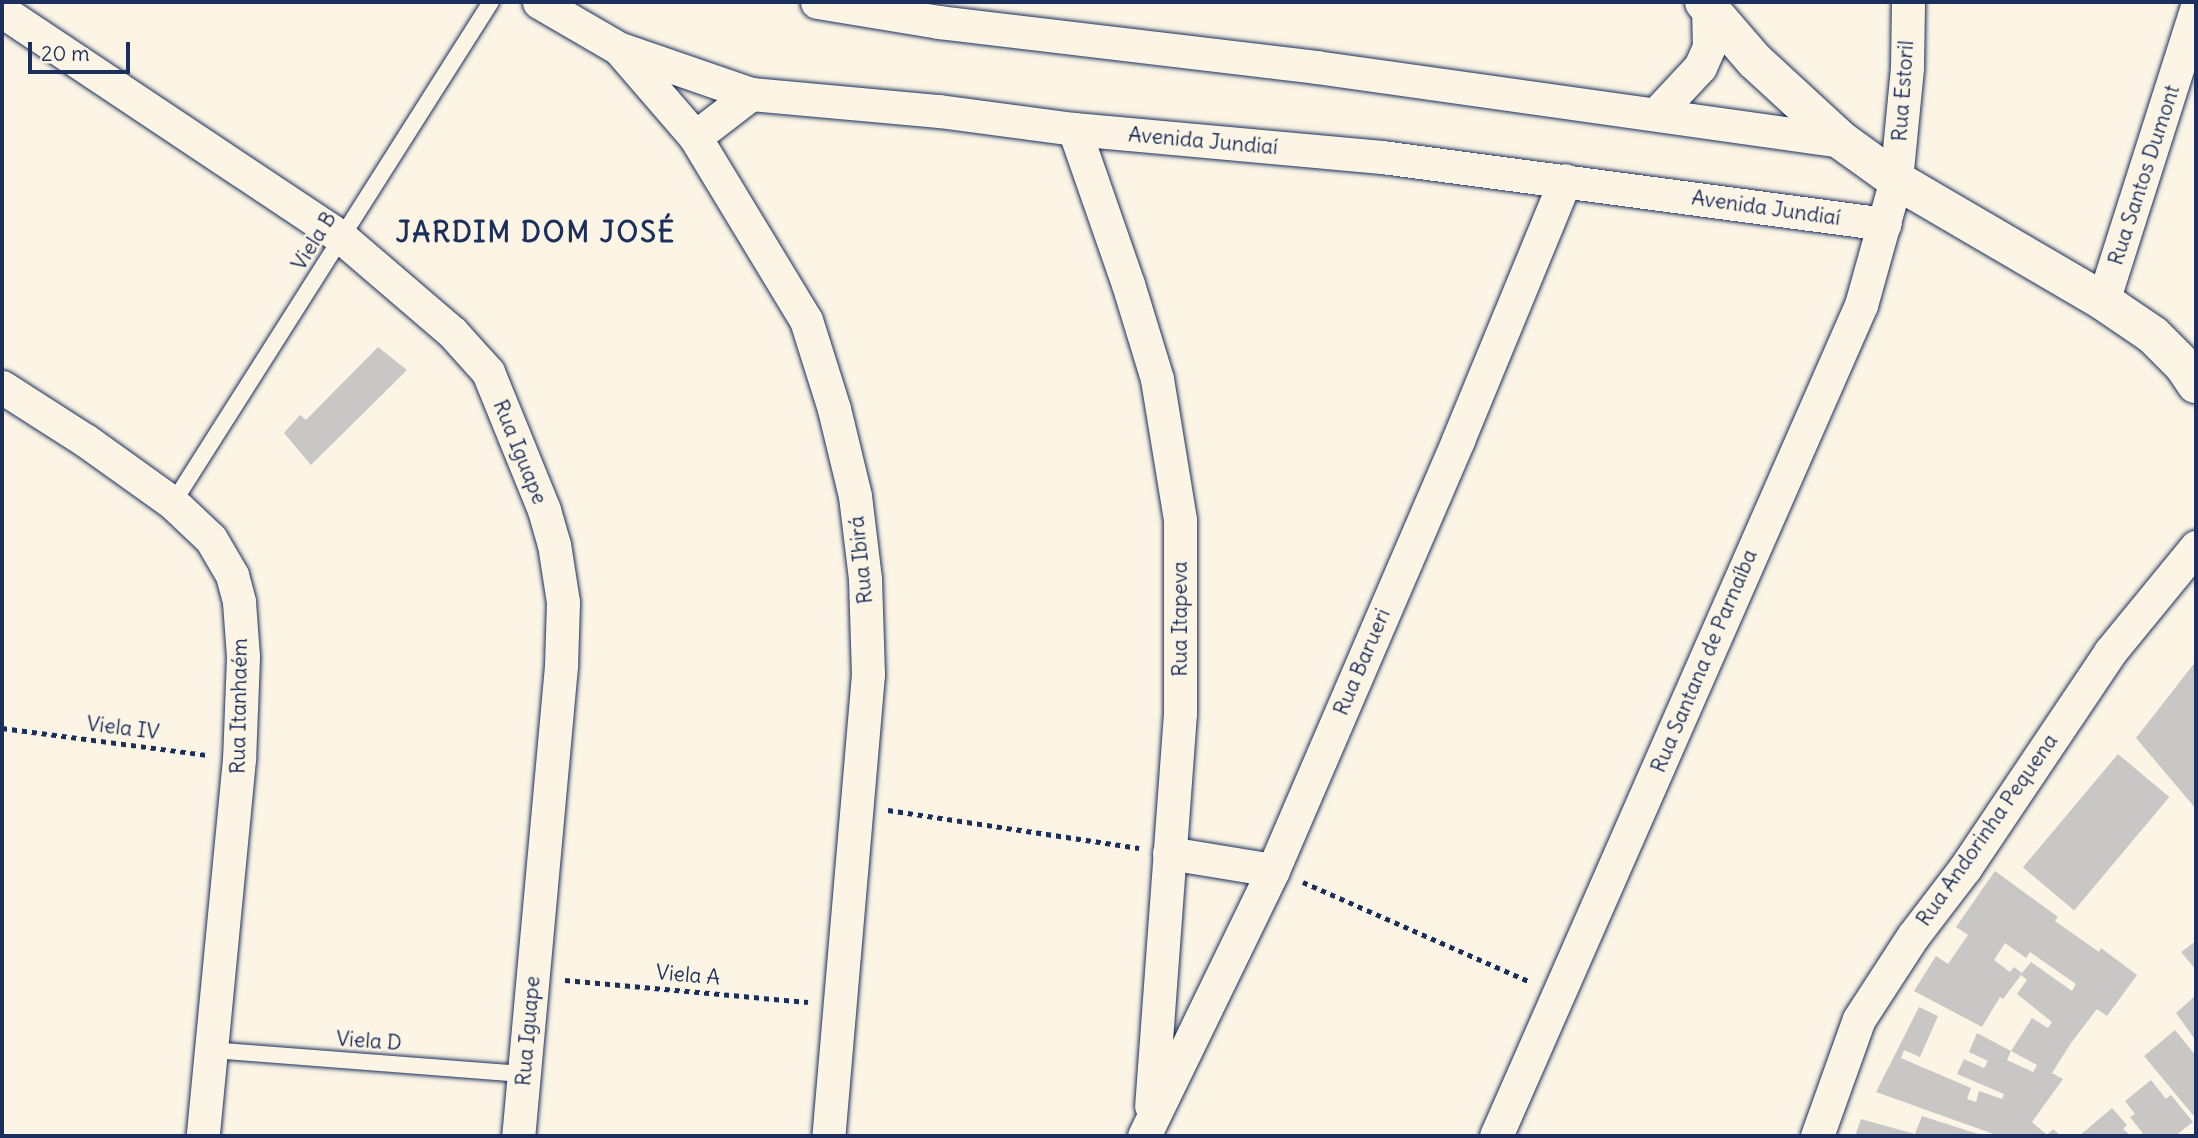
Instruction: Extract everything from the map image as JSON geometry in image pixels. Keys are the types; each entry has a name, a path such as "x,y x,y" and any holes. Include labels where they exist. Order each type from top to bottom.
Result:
{"street":[{"path":"32,2 43,37"},
{"name":"Avenida Jundiaí","path":"540,2 618,48 751,94 939,111 1074,129 1382,157 1885,224"},
{"path":"817,2 939,22 1316,67 1842,141"},
{"name":"Rua Estoril","path":"1896,180 1907,67 1908,2"},
{"path":"1656,114 1700,67 1709,47 1706,4"},
{"path":"1706,4 1755,61 1842,141 1896,180 2104,301 2154,335 2183,365 2196,384"},
{"name":"Rua Santos Dumont","path":"2104,301 2196,9"},
{"name":"Rua Iguape","path":"2,11 341,237 452,332 488,372 544,510 554,544 563,602 561,666 518,1136"},
{"name":"Rua Ibirá","path":"618,48 695,137 806,320 834,409 855,496 865,579 868,674 859,805 828,1136"},
{"path":"695,137 751,94"},
{"name":"Rua Itapeva","path":"1074,129 1128,284 1157,379 1180,520 1180,713 1147,1129"},
{"name":"Rua Barueri","path":"1147,1129 1273,870 1458,440 1565,180"},
{"name":"Rua Santana de Parnaíba","path":"1496,1136 1758,534 1861,305 1896,180"},
{"name":"Rua Itanhaém","path":"2,387 85,440 173,503 211,539 232,575 239,602 243,657 239,759 203,1136"},
{"name":"Rua Andorinha Pequena","path":"1817,1136 1859,1020 1913,936 1965,868 2110,652 2196,547"},
{"path":"1169,853 1273,870"}],"lane":[{"name":"Viela B","path":"173,503 491,2"},
{"name":"Viela D","path":"212,1050 524,1074"}],"path":[{"name":"Viela IV","path":"2,728 239,759"},
{"path":"859,805 1169,853"},
{"path":"1273,870 1560,994"},
{"name":"Viela A","path":"533,977 841,1005"}],"building":[{"path":"378,347 407,370 311,465 284,433 300,415 306,420"},
{"path":"2196,661 2196,809 2136,738"},
{"path":"2118,754 2169,797 2074,910 2023,867"},
{"path":"1995,871 2058,917 2055,921 2099,952 2101,948 2137,975 2107,1016 2097,1009 2052,1073 2063,1079 2032,1122 2047,1135 2053,1129 2061,1136 1999,1136 1876,1092 1919,1007 1938,1016 1920,1057 1904,1050 1901,1058 1971,1088 1967,1099 1976,1102 1979,1091 2002,1099 2004,1094 1957,1074 1964,1059 1984,1068 1988,1061 1969,1052 1977,1033 2011,1051 2032,1018 2048,1028 2052,1022 2017,994 2027,980 2021,975 2003,999 2000,997 1982,1027 1914,991 1936,956 1948,964 1968,935 1956,927","holes":["2005,943 2026,958 2030,952 2076,984 2072,991 2031,962 2022,973 2014,967 2010,972 1994,960","2011,1051 2037,1065 2033,1072 2007,1060"]},
{"path":"2196,941 2196,970 2181,952"},
{"path":"2196,995 2196,1041 2176,1013"},
{"path":"2175,1030 2196,1056 2196,1113 2193,1115 2144,1056"},
{"path":"2151,1080 2166,1099 2171,1095 2193,1122 2175,1136 2145,1136 2130,1117 2135,1114 2125,1101"},
{"path":"2112,1108 2127,1125 2123,1129 2131,1136 2079,1136"},
{"path":"1922,1116 1984,1136 1855,1136 1861,1119 1915,1134"}],"district":[{"name":"JARDIM DOM JOSÉ","path":"536,232"}]}
